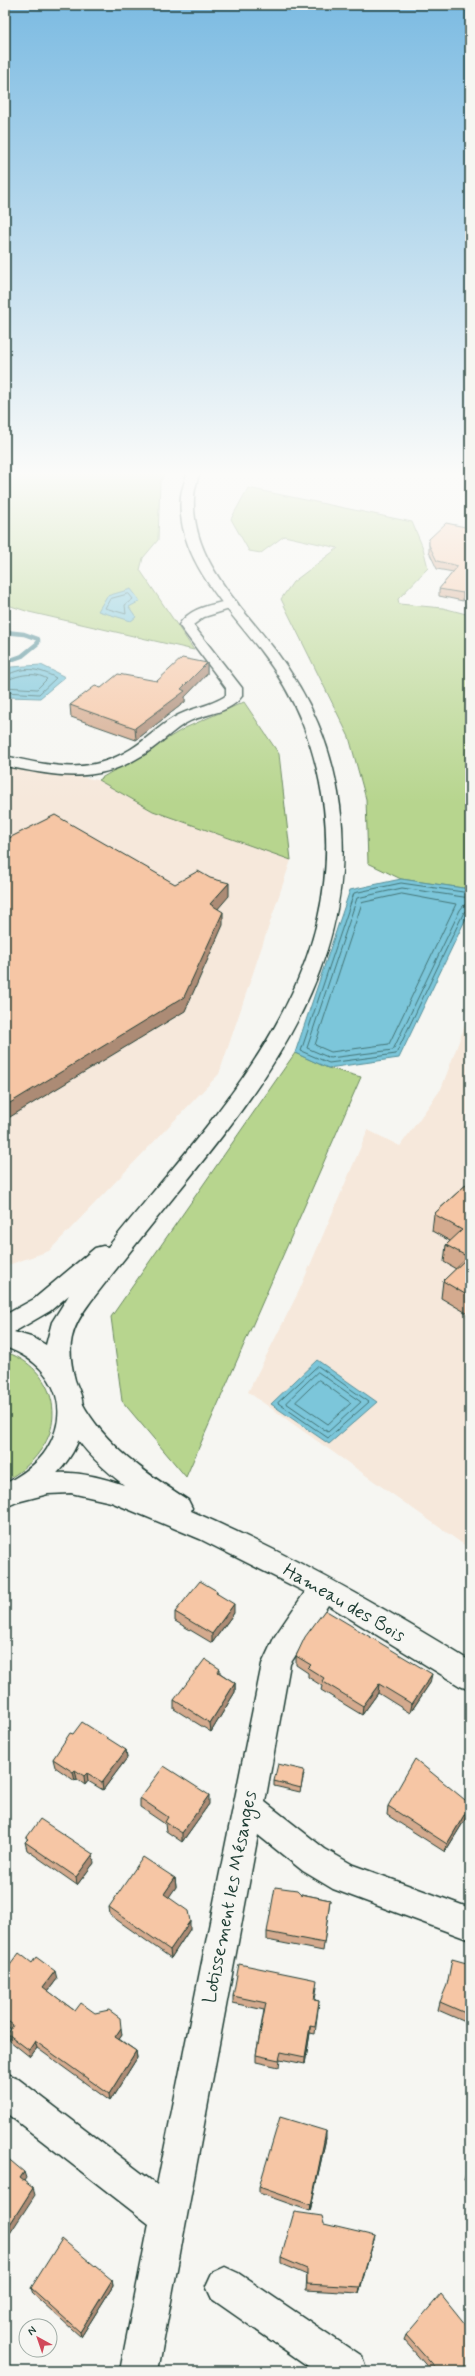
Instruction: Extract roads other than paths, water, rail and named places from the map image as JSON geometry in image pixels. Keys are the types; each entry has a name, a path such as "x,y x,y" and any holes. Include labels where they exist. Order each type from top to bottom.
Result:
{"main road":[{"path":"11,1493 38,1476 55,1458 70,1429 72,1408 57,1353 64,1322 157,1201 227,1119 250,1088 288,1021 312,969 328,910 336,846 332,798 309,716 292,685 265,646 224,606 213,581"},
{"path":"5,761 69,772 94,772 132,755 184,718 227,702 234,696 234,688 186,625 194,617 224,606"},
{"path":"5,1326 42,1305 68,1285 157,1201"},
{"path":"5,1338 20,1342 40,1353 57,1368 63,1378"},
{"name":"Hameau des Bois","path":"72,1408 78,1425 101,1450 165,1499 216,1533 323,1590 470,1677"},
{"name":"Hameau des Bois","path":"11,1493 62,1482 87,1485 149,1506 216,1533"},
{"name":"Lotissement les Mésanges","path":"139,2371 247,1807 276,1664 285,1645 323,1590"},
{"path":"247,1807 314,1860 344,1878 470,1924"},
{"path":"5,2090 169,2217"},
{"path":"225,2286 348,2371"}],"water":[{"path":"131,589 140,601 129,607 136,617 131,621 98,611 107,596"},
{"path":"41,665 65,677 40,698 8,697 5,694 5,674 11,667"},
{"path":"401,879 470,889 470,910 399,1058 328,1068 295,1053 350,890"},
{"path":"317,1360 377,1402 329,1444 271,1404"}],"waterway":[{"path":"5,632 24,634 38,639 38,643 22,656 5,662"}]}
